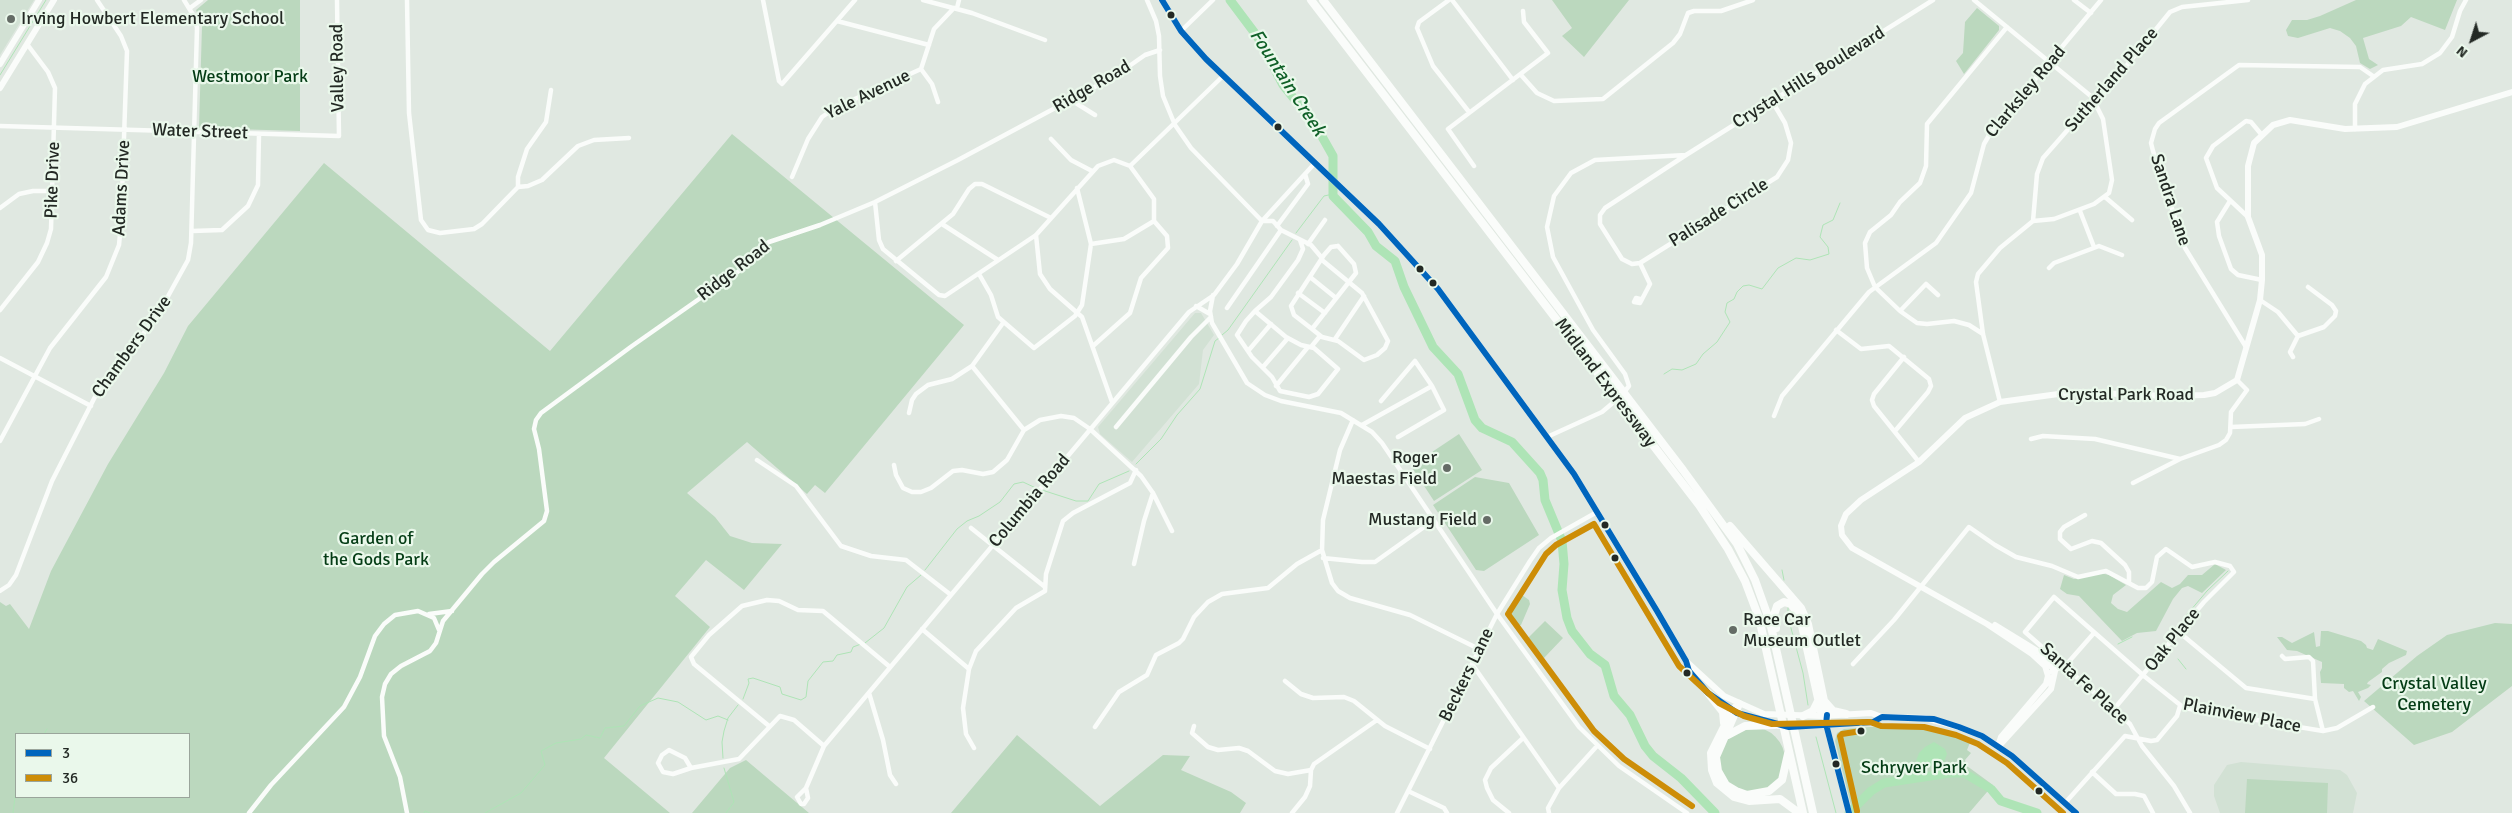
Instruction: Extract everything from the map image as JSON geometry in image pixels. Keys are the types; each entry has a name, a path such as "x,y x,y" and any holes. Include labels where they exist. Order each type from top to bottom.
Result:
{"highway":[{"name":"Midland Expressway","path":"1312,0 1698,505 1735,560 1759,618 1803,813"},
{"name":"Midland Expressway","path":"1323,0 1722,522 1749,568 1770,622 1813,813"},
{"path":"1683,470 1752,554 1801,608 1808,624 1820,698 1832,710 1846,714"},
{"path":"1783,677 1774,615 1778,605 1785,602 1793,606 1800,618 1826,724"},
{"path":"1708,693 1723,712 1723,728"},
{"path":"1803,716 1813,711 1820,698"},
{"path":"1739,704 1712,748 1710,759 1714,778 1722,789 1742,800 1780,799 1799,813"},
{"path":"1734,712 1716,757 1719,775 1731,789 1747,795 1764,793 1778,784 1786,768 1788,742"},
{"path":"1724,738 1739,727 1775,725"}],"main road":[{"path":"0,64 39,0"},
{"path":"0,88 54,0"},
{"path":"1162,0 1181,31 1224,76 1342,187 1412,259 1438,289 1547,436 1597,512 1686,661 1690,671 1708,693 1734,712 1775,725 1809,726 1872,722 1882,717"},
{"path":"2237,380 2260,300 2262,280 2262,255 2248,217 2248,166 2252,148 2261,134 2273,125 2290,120 2323,127 2355,129 2404,125 2512,92"},
{"name":"Crystal Park Road","path":"2051,672 2032,654 1987,624 1918,587 1852,548 1844,540 1841,526 1846,514 1856,503 1919,462 1965,418 2000,402 2073,392 2167,396 2204,395 2214,393 2237,380"},
{"path":"1686,661 1715,690 1739,704 1764,714 1824,716 1872,713 1882,717 1916,717 1943,722 1982,736 2024,766 2076,813"},
{"path":"1998,746 2001,738 2044,687 2051,672"},
{"path":"1832,745 1833,728 1846,723"},
{"path":"1826,724 1849,813"},
{"path":"1809,726 1823,732 1832,745"}],"street":[{"name":"Adams Drive","path":"0,441 55,341 97,291 113,262 121,224 126,47 97,0"},
{"name":"Chambers Drive","path":"1,591 16,575 52,481 104,381 145,332 164,305 188,260 192,231 197,28 190,8 184,0"},
{"path":"190,8 201,0"},
{"name":"Valley Road","path":"337,0 339,136"},
{"path":"407,0 408,82 420,215 425,228 435,233 474,229 482,224 518,187 528,186 542,180 581,144 594,140 629,138"},
{"path":"763,0 779,81 782,84 852,1"},
{"path":"923,0 955,8 1045,40"},
{"path":"938,102 932,84 921,69 934,29 955,8 959,0"},
{"path":"1147,0 1156,21 1163,96 1175,125 1191,148 1262,221 1272,220 1279,228 1308,244 1322,259 1349,283 1364,296 1386,335 1386,346 1371,359 1364,360 1335,339 1320,336 1312,329 1292,311 1291,306 1298,293 1322,259 1331,247 1339,247 1356,269 1355,275 1349,283 1336,298 1312,329"},
{"path":"1181,31 1213,0"},
{"path":"1469,112 1433,66 1417,28 1419,22 1450,0 1512,80"},
{"path":"1521,75 1537,93 1554,101 1603,99 1673,43 1680,34 1688,13 1694,11 1721,11 1753,0"},
{"name":"Crystal Hills Boulevard","path":"1640,263 1632,264 1622,259 1601,227 1600,218 1608,206 1933,0"},
{"path":"1974,0 2088,92 2103,120 2112,180 2110,189 2105,197 2080,211 2054,219 2033,221 2000,248 1976,278 1983,334 2000,402"},
{"path":"2074,0 2091,13"},
{"name":"Clarksley Road","path":"1774,416 1782,396 1836,330 1875,287 1936,243 1971,194 1980,156 1991,132 2102,0"},
{"name":"Sutherland Place","path":"2033,221 2037,174 2041,162 2086,108 2094,103 2170,12 2182,7 2221,1 2248,0"},
{"path":"2355,129 2357,98 2365,84 2373,76 2390,68 2422,64 2440,53 2452,37 2460,11 2466,0"},
{"path":"1474,166 1448,129 1548,53 1524,22 1523,11"},
{"path":"837,21 929,45"},
{"path":"1983,334 1968,325 1954,321 1927,324 1917,322 1900,311 1875,287 1867,268 1865,243 1867,235 1891,215 1900,202 1920,183 1926,166 1927,124 2007,27"},
{"name":"Pike Drive","path":"0,310 32,270 47,244 51,229 56,95 54,83 27,44"},
{"name":"Ridge Road","path":"407,813 400,777 384,736 382,697 384,684 391,674 430,651 452,611 494,562 544,521 546,505 534,429 537,417 632,346 739,271 762,245 820,225 874,202 1071,100 1115,76 1145,55 1160,50"},
{"name":"Sandra Lane","path":"2247,348 2185,248 2153,151 2151,143 2155,129 2159,123 2239,65 2360,67 2373,76"},
{"name":"Yale Avenue","path":"792,177 808,139 822,116 835,108 921,69"},
{"path":"1130,166 1175,125 1224,76"},
{"path":"518,187 518,177 527,150 546,122 551,90"},
{"path":"1071,100 1095,115"},
{"name":"Palisade Circle","path":"1640,263 1772,180 1780,173 1788,160 1791,143 1787,128 1772,101"},
{"path":"2248,217 2214,184 2206,163 2207,154 2213,146 2246,121 2251,122 2261,134"},
{"name":"Water Street","path":"0,126 339,136"},
{"path":"192,231 222,230 248,206 258,185 259,134"},
{"path":"1051,139 1071,160 1092,171"},
{"name":"Crystal Hills Boulevard","path":"1547,436 1602,412 1621,396 1629,386 1625,374 1593,330 1553,257 1546,227 1554,196 1571,173 1596,160 1686,155"},
{"path":"874,202 881,244 896,261 942,296 979,274 1036,235 1092,171 1114,160 1130,166 1154,200 1154,221 1167,236 1168,248 1142,278 1126,318 1092,346"},
{"name":"Columbia Road","path":"806,788 824,746 1112,402 1196,306 1214,295 1237,264 1262,221 1315,163"},
{"path":"1227,308 1308,184 1306,172"},
{"path":"896,261 942,224 958,207 972,186 982,184 1051,218"},
{"path":"979,274 1003,323 1034,348 1079,312 1091,244 1077,188"},
{"path":"0,208 19,194 34,191 53,191"},
{"path":"2105,197 2132,220"},
{"path":"2230,201 2217,222 2219,236 2230,269 2238,275 2262,280"},
{"path":"2080,211 2094,247"},
{"path":"1308,244 1325,220"},
{"path":"1091,244 1099,245 1124,239 1154,221"},
{"path":"942,224 998,260"},
{"path":"1036,235 1038,266 1043,279 1050,289 1079,312 1112,402"},
{"path":"1255,311 1288,338 1310,347 1338,369 1320,392 1309,397 1283,393 1238,337 1238,331 1255,311 1271,297 1298,260 1303,248 1300,240"},
{"path":"2049,268 2054,263 2094,247 2102,246 2115,254 2122,255"},
{"path":"1640,263 1650,284 1640,299"},
{"path":"1310,276 1336,298"},
{"path":"1900,311 1926,284 1938,296"},
{"path":"2294,357 2290,352 2298,336 2324,327 2335,316 2336,311 2332,305 2308,287"},
{"path":"1298,293 1325,313"},
{"path":"1116,427 1210,316 1214,295"},
{"path":"1335,339 1364,296"},
{"path":"2260,300 2278,312 2298,336"},
{"path":"1196,306 1210,316 1218,335 1243,378 1258,391 1281,401 1334,411 1362,425 1382,443 1497,614 1572,718 1597,746 1623,769 1687,813"},
{"path":"909,413 912,400 922,389 935,383 952,379 972,366 1003,323"},
{"path":"1248,351 1271,324"},
{"path":"1836,330 1859,348 1889,346 1928,379 1931,386 1895,431"},
{"path":"1276,386 1320,336"},
{"path":"1264,367 1288,338"},
{"path":"1904,357 1874,394 1872,400 1874,406 1919,462"},
{"path":"0,358 90,406"},
{"path":"1381,401 1415,361 1432,386 1444,410 1398,437"},
{"path":"972,366 1024,430"},
{"path":"2133,483 2147,474 2180,459 2224,443 2231,427 2231,412 2247,390 2237,380"},
{"path":"1362,425 1432,386"},
{"path":"894,465 896,475 903,488 912,492 921,492 930,488 953,471 962,470 983,474 993,472 1007,460 1024,430 1040,420 1061,416 1074,418 1090,429 1136,470 1153,493 1172,531"},
{"path":"2231,427 2305,424 2319,419"},
{"path":"1353,420 1340,450 1324,520 1323,558 1332,583 1342,594 1410,615 1479,649"},
{"path":"2031,439 2044,436 2095,439 2180,459"},
{"path":"757,460 796,486 841,546 871,556 906,560 951,595"},
{"path":"974,748 966,734 963,721 963,702 969,669 976,651 1013,610 1042,594 1045,587 1046,574 1063,521 1073,513 1130,483 1136,470"},
{"path":"1134,564 1153,493"},
{"name":"Beckers Lane","path":"1397,813 1497,614 1538,549 1551,538 1597,512"},
{"path":"1853,664 1894,620 1918,587 1969,526 1994,546 2016,557 2052,566 2078,577 2106,571 2129,582 2129,572 2125,565 2100,543 2092,541 2071,549 2060,539 2060,532 2064,527 2086,515"},
{"path":"1323,558 1374,562 1434,520"},
{"path":"971,528 1045,587"},
{"name":"Oak Place","path":"2114,709 2144,676 2204,602 2234,572 2226,564 2216,562 2192,568 2166,549 2157,557 2154,576 2149,586 2138,588 2129,582"},
{"path":"1095,727 1119,692 1147,675 1156,655 1183,639 1194,617 1208,602 1222,594 1268,588 1297,564 1322,550"},
{"path":"1,591 5,596"},
{"name":"Santa Fe Place","path":"2054,597 2025,632 2130,724 2142,746 2174,786 2190,813"},
{"name":"Plainview Place","path":"2054,597 2144,676 2180,706 2188,710 2322,732 2337,728 2373,708"},
{"path":"769,726 694,664 691,657 709,636 736,610 767,600 778,601 798,610 823,610 890,667"},
{"path":"249,813 271,785 344,707 360,677 375,636 384,624 395,615 407,612 418,611 429,614 452,611"},
{"path":"429,614 438,624 440,631"},
{"path":"922,629 969,669"},
{"path":"2180,632 2246,688 2315,699"},
{"path":"2051,672 2065,666 2094,633"},
{"path":"2282,656 2285,659 2309,657 2313,661 2315,699 2322,732"},
{"path":"1472,664 1559,788"},
{"path":"1285,681 1301,694 1313,698 1344,697 1354,701 1377,720 1430,749"},
{"path":"869,693 884,740 890,775 896,784"},
{"path":"2065,803 2125,736 2136,736 2151,741 2159,738 2177,716 2180,706"},
{"path":"691,768 685,758 669,750 662,755 658,763 663,772 669,774 739,759 776,718 785,716 794,720 824,746"},
{"path":"1292,813 1305,797 1310,786 1311,770 1314,764 1377,720"},
{"path":"1194,726 1192,733 1208,747 1218,750 1239,748 1248,751 1276,771 1288,774 1311,770"},
{"path":"1509,813 1490,796 1486,780 1491,768 1523,738"},
{"path":"1549,813 1548,808 1559,788 1597,746"},
{"path":"2092,772 2116,794 2144,796 2153,813"},
{"path":"1408,791 1444,808 1447,813"}],"shaded area":[{"name":"Irving Howbert Elementary School","path":"0,0 34,0 0,55"},
{"path":"1195,313 1201,313 1214,335 1203,350 1199,384 1132,462 1100,434 1098,427"},
{"path":"1934,742 1945,749 1947,754 1944,762 1927,767 1918,765 1916,761 1919,753"},
{"path":"2241,762 2340,770 2347,775 2357,793 2353,813 2220,813 2214,796 2214,785 2227,765"}],"green space":[{"name":"Westmoor Park","path":"208,0 300,0 300,131 199,128 202,26 196,10"},
{"path":"1552,0 1629,0 1584,57 1562,36 1572,28"},
{"path":"2356,0 2457,0 2445,30 2411,17 2401,26 2363,38 2369,59 2378,65 2370,69 2360,63 2356,46 2350,38 2340,31 2330,28 2298,38 2288,36 2286,30 2292,20 2307,20 2320,16"},
{"path":"1977,8 1999,26 1999,30 1964,74 1956,61 1963,53 1965,22"},
{"name":"Garden of the Gods Park","path":"732,134 964,325 825,493 815,485 807,494 747,442 687,493 715,517 730,536 752,543 782,544 744,590 706,560 675,596 710,627 604,758 670,813 0,813 0,602 6,606 10,604 29,629 51,571 108,464 164,373 188,326 324,163 550,351"},
{"name":"Roger Maestas Field","path":"1459,434 1482,470 1434,501 1411,466"},
{"name":"Mustang Field","path":"1475,477 1509,483 1539,535 1484,571 1476,570 1433,505"},
{"path":"2215,564 2226,570 2202,593 2188,586 2182,588 2173,599 2156,631 2137,633 2122,641 2079,596 2067,594 2060,589 2064,575 2074,579 2100,573 2109,575 2126,585 2113,595 2111,603 2118,609 2127,612 2161,582 2172,588 2180,584 2188,575 2202,575"},
{"path":"1522,595 1529,600 1530,604 1521,625 1517,626 1511,620 1507,609"},
{"path":"1545,621 1563,638 1544,658 1526,640"},
{"name":"Crystal Valley Cemetery","path":"2495,623 2512,624 2512,686 2452,732 2414,745 2364,701 2417,656 2447,635"},
{"path":"2321,631 2328,631 2361,641 2367,648 2373,650 2378,639 2407,651 2406,655 2389,663 2382,669 2382,672 2368,682 2367,684 2371,685 2368,688 2358,692 2361,697 2359,701 2353,691 2349,692 2344,688 2344,684 2321,683 2320,672 2322,662 2297,651 2287,650 2277,637 2282,637 2292,643 2314,632 2316,647 2320,646"},
{"name":"Schryver Park","path":"1911,724 1943,729 1971,740 1967,750 1971,753 1965,760 1967,766 1993,785 1969,813 1853,813 1835,741 1837,733 1844,729"},
{"path":"1752,727 1764,730 1775,737 1782,748 1785,760 1782,772 1775,783 1764,790 1752,793 1740,790 1729,783 1722,772 1719,760 1722,748 1729,737 1740,730"},
{"path":"1017,735 1100,806 1163,755 1190,756 1181,770 1231,792 1246,803 1240,813 951,813"},
{"path":"746,760 809,813 692,813 730,768"},
{"path":"2247,779 2328,783 2327,813 2245,813"}],"waterway":[{"path":"0,75 46,0"},
{"name":"Fountain Creek","path":"1230,0 1257,36 1283,85 1316,126 1333,156 1333,196 1368,232 1376,246 1395,261 1404,287 1433,347 1458,374 1475,420 1482,428 1512,442 1540,473 1543,480 1545,500 1562,541 1564,564 1562,590 1567,618 1572,631 1590,654 1605,665 1614,696 1630,715 1645,746 1653,756 1681,778 1715,813"},
{"path":"1296,233 1324,196 1333,194"},
{"path":"1664,374 1672,369 1682,370 1696,364 1703,354 1717,342 1730,322 1725,312 1727,303 1734,299 1737,292 1743,286 1749,285 1762,289 1778,268 1796,258 1810,260 1829,254 1828,247 1820,237 1823,225 1833,220 1840,203"},
{"path":"1222,335 1228,330 1292,240"},
{"path":"1136,464 1161,439 1177,415 1200,389 1215,341 1219,338"},
{"path":"1042,490 1076,501 1088,501 1099,484 1129,471"},
{"path":"925,570 957,529 1000,502 1014,484 1023,482 1038,489"},
{"path":"1782,570 1784,580"},
{"path":"2184,618 2207,591 2228,571"},
{"path":"865,643 884,628 907,587 921,575"},
{"path":"1788,608 1788,617 1803,673 1808,705"},
{"path":"2118,644 2132,637"},
{"path":"743,699 749,683 748,679 753,678 780,687 782,694 801,700 806,697 808,681 823,662 833,661 837,655 851,652 853,647 861,644"},
{"path":"2178,659 2186,669"},
{"path":"485,813 521,793 545,765 541,751 556,743 581,739 586,735 600,738 605,728 624,726 640,706 658,698 678,702 706,720 718,716 728,720"},
{"path":"723,758 722,742 724,731 728,718 738,705"},
{"path":"45,733 47,729"},
{"path":"1816,737 1836,813"},
{"path":"1912,778 1920,766"},
{"path":"724,768 734,802 726,813"},
{"name":"Fountain Creek","path":"1849,813 1871,791 1884,783 1950,773 1964,773 1991,789 2001,801 2037,813"},
{"path":"13,813 15,798"},
{"path":"424,813 425,811 430,813"}],"transit line":[{"name":"3","path":"1162,0 1181,31 1206,59 1379,224 1438,289 1574,474 1657,611 1686,661 1689,671 1708,693 1737,713 1789,727 1873,722 1882,717 1934,719 1959,727 1982,736 2012,756 2076,813"},
{"name":"36","path":"1692,806 1624,759 1594,731 1508,614 1546,554 1556,545 1594,524 1679,666 1719,703 1744,716 1772,724 1870,722 1881,726 1924,727 1956,735 1978,744 2007,763 2063,813"},
{"name":"3","path":"1827,715 1826,724 1849,813"},
{"name":"36","path":"1857,811 1840,736 1861,731"}],"place":[{"name":"Irving Howbert Elementary School","path":"11,19"},
{"name":"Roger Maestas Field","path":"1447,468"},
{"name":"Mustang Field","path":"1487,520"},
{"name":"Race Car Museum Outlet","path":"1733,630"}]}
